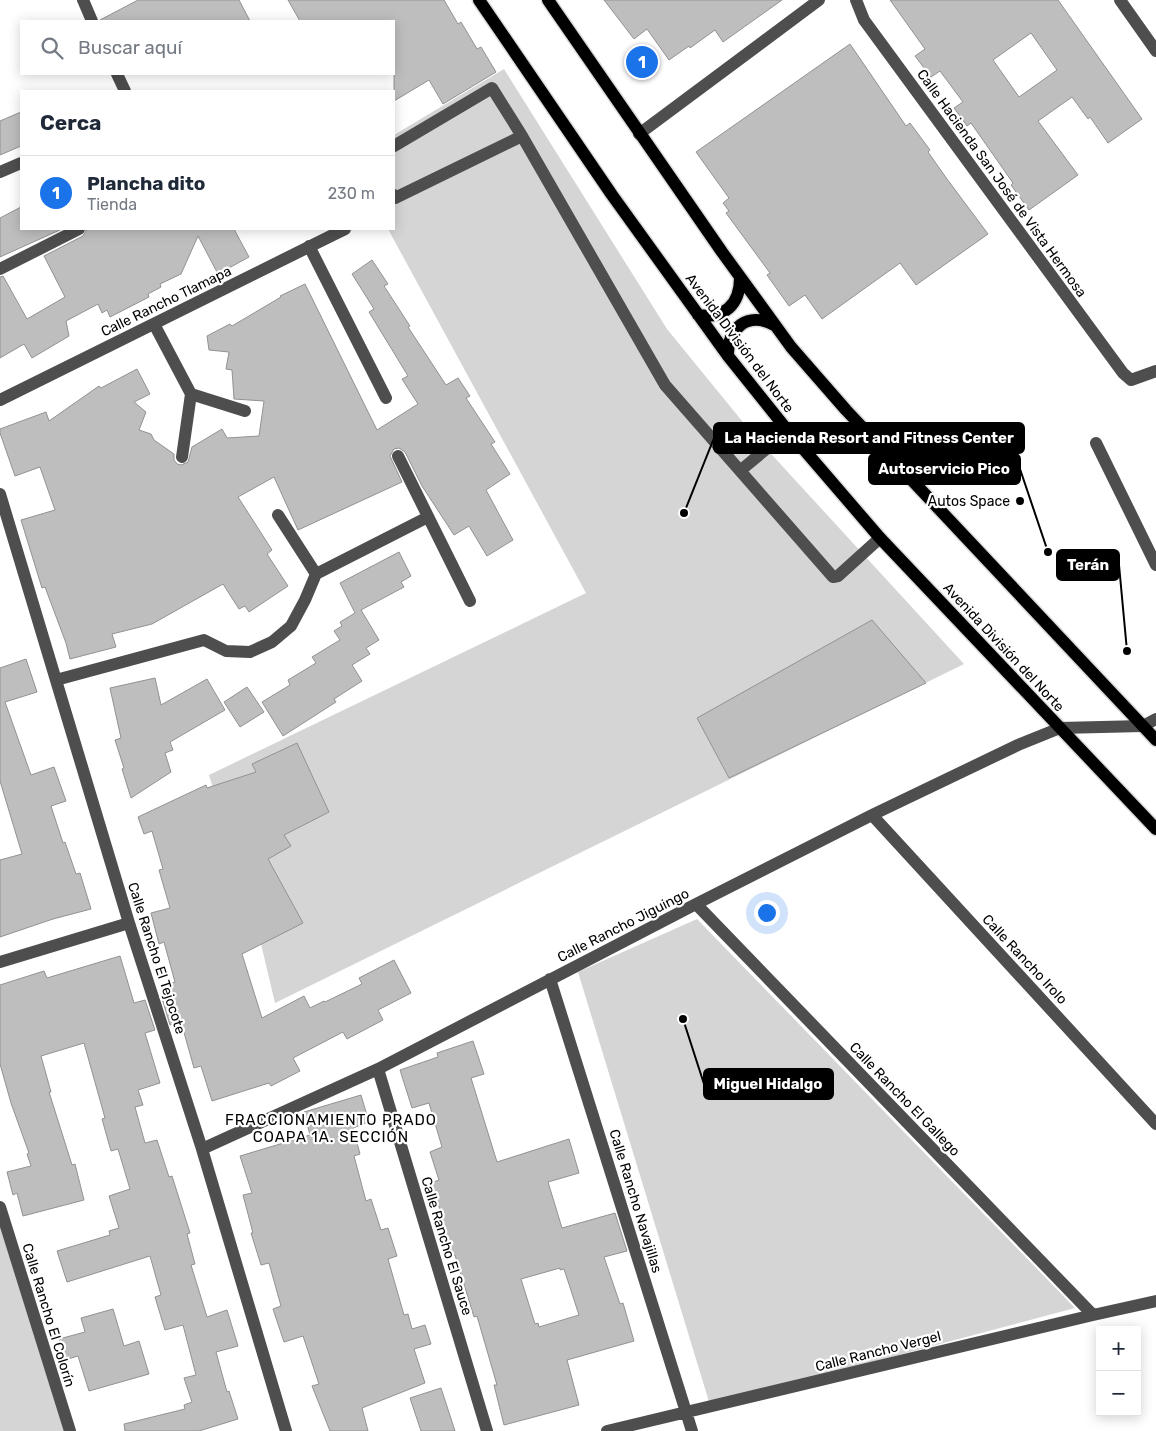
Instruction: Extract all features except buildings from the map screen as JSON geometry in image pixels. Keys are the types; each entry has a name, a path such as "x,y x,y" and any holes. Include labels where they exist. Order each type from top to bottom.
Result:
{"main road":[{"name":"Avenida División del Norte","path":"479,0 612,195 728,356 788,431 880,538 1156,829"},
{"path":"548,0 639,134 791,348 846,410 1156,740"},
{"path":"698,314 716,315 732,306 738,298 740,278"},
{"path":"728,356 729,338 741,324 758,320 774,325"}],"street":[{"path":"82,0 92,20"},
{"path":"639,134 819,0"},
{"name":"Calle Hacienda San José de Vista Hermosa","path":"856,0 864,20 1123,373 1131,380 1156,371"},
{"path":"1120,0 1156,51"},
{"path":"117,75 125,90"},
{"path":"395,145 492,88 522,136 665,385 833,577 838,576 880,538"},
{"path":"395,198 522,136"},
{"path":"0,172 20,163"},
{"path":"0,269 77,230"},
{"name":"Calle Rancho Tlamapa","path":"0,400 343,230"},
{"path":"309,246 386,398"},
{"path":"154,324 191,394 182,457"},
{"path":"191,394 244,411"},
{"path":"741,470 788,431"},
{"path":"1096,443 1156,565"},
{"path":"398,456 470,601"},
{"name":"Calle Rancho El Tejocote","path":"0,494 129,923 202,1149 286,1431"},
{"path":"278,515 316,574"},
{"path":"56,680 204,640 226,651 250,652 272,642 291,626 316,574 428,517"},
{"path":"1060,728 1144,726 1156,720"},
{"name":"Calle Rancho Jiguingo","path":"202,1149 378,1069 872,815 1018,745 1060,728"},
{"name":"Calle Rancho Irolo","path":"872,815 1156,1124"},
{"name":"Calle Rancho El Gallego","path":"696,904 1093,1315"},
{"path":"0,962 129,923"},
{"name":"Calle Rancho Navajillas","path":"550,979 692,1431"},
{"name":"Calle Rancho El Sauce","path":"378,1069 487,1431"},
{"name":"Calle Rancho El Colorín","path":"0,1207 70,1431"},
{"name":"Calle Rancho Vergel","path":"607,1431 1156,1301"}],"shaded area":[{"path":"504,69 667,329 751,432 964,664 275,1003 261,944 209,775 586,593 389,230 395,230 395,134"},
{"path":"697,919 1075,1308 710,1405 578,972"},
{"path":"0,1224 65,1431 0,1431"}],"place":[{"name":"Plancha dito","path":"642,62"},
{"name":"Autos Space","path":"1020,501"},
{"name":"La Hacienda Resort and Fitness Center","path":"684,513"},
{"name":"Autoservicio Pico","path":"1048,552"},
{"name":"Terán","path":"1127,651"},
{"name":"Miguel Hidalgo","path":"683,1019"}],"district":[{"name":"FRACCIONAMIENTO PRADO COAPA 1A. SECCIÓN","path":"331,1128"}]}
